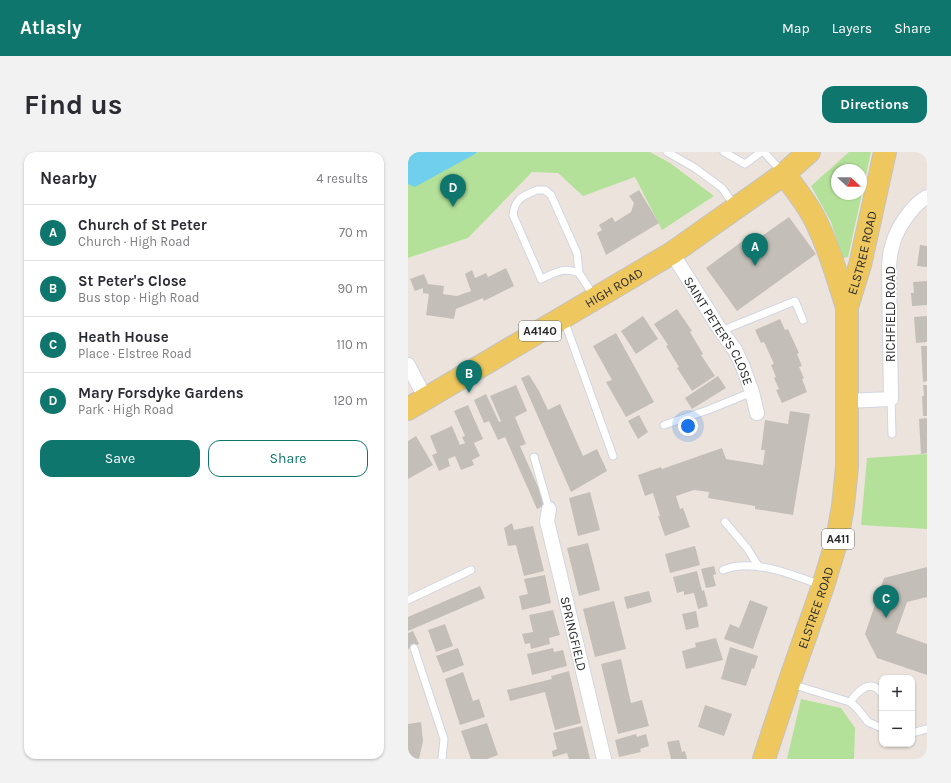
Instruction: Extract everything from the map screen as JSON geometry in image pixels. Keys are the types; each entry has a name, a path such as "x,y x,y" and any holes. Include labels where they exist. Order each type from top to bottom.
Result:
{"main road":[{"name":"HIGH ROAD","path":"417,404 672,253 784,174 809,152"},
{"name":"ELSTREE ROAD","path":"760,758 789,683 823,586 837,540 844,506 847,467 847,307 860,265 885,152"},
{"name":"ELSTREE ROAD","path":"784,174 798,193 819,227 829,250 847,307"}],"street":[{"name":"RICHFIELD ROAD","path":"891,399 888,271 890,257 893,241 902,225 913,209 927,198"},
{"name":"SAINT PETER'S CLOSE","path":"672,253 721,331 735,350 752,392 757,413"},
{"path":"408,365 417,404"},
{"path":"846,402 891,399"},
{"name":"SPRINGFIELD","path":"549,509 547,521 604,759"}],"lane":[{"path":"667,152 695,168 722,188 736,208"},
{"path":"724,152 745,164 761,152"},
{"path":"764,152 784,174"},
{"path":"579,273 564,270 541,279 513,215 514,206 520,198 537,190 545,190 552,195 577,253 579,273 596,298"},
{"path":"721,331 795,301 803,320"},
{"path":"563,318 613,456"},
{"path":"664,425 708,410 752,392"},
{"path":"891,399 892,434"},
{"path":"534,457 549,509"},
{"path":"725,522 747,548 759,567"},
{"path":"723,570 740,566 759,567 782,571 823,586"},
{"path":"408,600 471,570"},
{"path":"414,648 444,739 442,759"},
{"path":"789,683 850,702 868,722 879,727"},
{"path":"850,702 857,692 868,686 873,686 879,690"},
{"path":"915,732 927,729"}],"green space":[{"path":"408,152 650,152 670,163 714,196 662,230 635,177 583,196 558,173 532,172 468,238 408,258"},
{"path":"849,152 871,152 867,170 867,164 836,164"},
{"path":"831,168 831,200 860,200 848,257 843,258 831,222 811,186"},
{"path":"927,454 927,529 861,525 867,458"},
{"path":"801,699 841,708 855,728 854,759 787,759"}],"water":[{"path":"408,152 477,152 415,187 408,184"}],"building":[{"path":"639,190 659,223 606,255 597,233 602,230 599,225 612,217 615,222 631,212 634,203 629,196"},
{"path":"789,217 816,254 737,311 706,268 748,237 752,243"},
{"path":"920,245 927,246 927,267 917,266"},
{"path":"506,268 514,286 484,301 483,298 456,309 454,319 426,315 429,294 423,293 423,288 415,291 410,279 424,274 428,284 444,286 443,294 457,296 471,291 465,274 472,270 475,278 486,273 488,277"},
{"path":"927,281 927,305 912,306 911,293 914,293 913,282"},
{"path":"677,309 692,331 690,332 703,354 701,355 715,376 692,391 677,368 679,367 666,346 668,345 654,324"},
{"path":"643,316 658,339 636,354 621,331"},
{"path":"927,316 927,342 916,343 914,317"},
{"path":"780,319 785,330 788,329 799,353 797,354 802,366 799,367 804,378 802,379 807,392 782,403 776,390 779,389 774,378 776,377 771,365 774,364 764,342 761,343 755,330"},
{"path":"616,333 654,402 626,417 606,382 612,380 593,346"},
{"path":"921,346 927,346 927,381 923,382"},
{"path":"529,375 548,410 560,404 583,456 597,449 607,471 571,492 521,378"},
{"path":"718,376 726,388 692,409 685,398"},
{"path":"516,385 527,411 515,417 526,444 520,446 546,505 537,509 505,437 498,440 489,421 484,423 474,400 486,394 499,422 501,421 490,396"},
{"path":"923,385 927,385 927,416 923,416"},
{"path":"468,405 483,439 474,443 480,456 472,460 474,465 461,470 455,456 448,459 450,466 439,471 432,455 437,453 430,436 452,426 460,445 465,443 462,437 465,436 454,411"},
{"path":"790,411 810,414 793,515 755,509 755,506 708,498 709,492 694,490 676,496 680,509 683,508 690,527 665,536 658,516 660,516 653,493 645,496 638,475 661,467 662,469 722,448 726,459 763,465 765,450 761,450 765,420 788,424"},
{"path":"639,415 648,432 638,439 628,421"},
{"path":"927,418 927,453 921,454 919,419"},
{"path":"416,436 433,465 408,479 408,441"},
{"path":"590,492 600,530 578,536 569,498"},
{"path":"512,523 514,530 533,526 544,571 524,576 516,545 508,546 504,528"},
{"path":"588,543 600,590 579,596 567,548"},
{"path":"695,546 700,565 670,573 665,554"},
{"path":"714,566 716,574 713,575 716,586 706,588 701,569"},
{"path":"927,567 927,597 907,602 896,633 927,644 927,675 877,658 865,634 884,578"},
{"path":"697,571 702,591 704,590 708,606 698,609 694,593 684,595 684,591 677,593 673,577"},
{"path":"545,575 551,603 522,610 519,596 528,594 524,579"},
{"path":"480,586 485,598 408,631 408,617"},
{"path":"649,591 652,602 627,609 624,597"},
{"path":"750,600 768,607 753,649 724,639 730,624 739,628"},
{"path":"614,601 626,649 595,657 583,609"},
{"path":"553,610 560,635 549,638 550,644 531,649 530,643 525,644 522,634 533,632 529,615"},
{"path":"696,611 699,627 686,630 682,614"},
{"path":"445,624 453,646 436,652 428,630"},
{"path":"413,631 419,644 408,649 408,633"},
{"path":"716,638 723,660 686,669 682,651 696,647 695,643"},
{"path":"730,647 758,656 746,686 721,679"},
{"path":"458,648 464,665 443,673 436,656"},
{"path":"553,648 554,652 563,650 567,666 532,675 527,654"},
{"path":"621,659 631,703 642,700 649,726 618,734 601,664"},
{"path":"569,671 581,723 555,730 545,692 510,701 507,690 552,679 551,676"},
{"path":"463,672 473,701 479,699 485,717 460,725 445,679"},
{"path":"705,705 732,714 724,736 698,727"},
{"path":"421,722 423,741 419,759 408,759 408,724"},
{"path":"487,723 498,755 487,759 471,759 461,731"},
{"path":"582,726 590,759 569,759 567,753 553,757 552,751 557,749 553,733"},
{"path":"636,734 637,737 646,734 649,746 640,749 641,752 619,757 615,740"},
{"path":"679,740 682,752 685,751 687,759 671,759 667,742"}],"place":[{"name":"Mary Forsdyke Gardens","path":"453,207"},
{"name":"Church of St Peter","path":"755,266"},
{"name":"St Peter's Close","path":"469,393"},
{"name":"Heath House","path":"886,618"}]}
